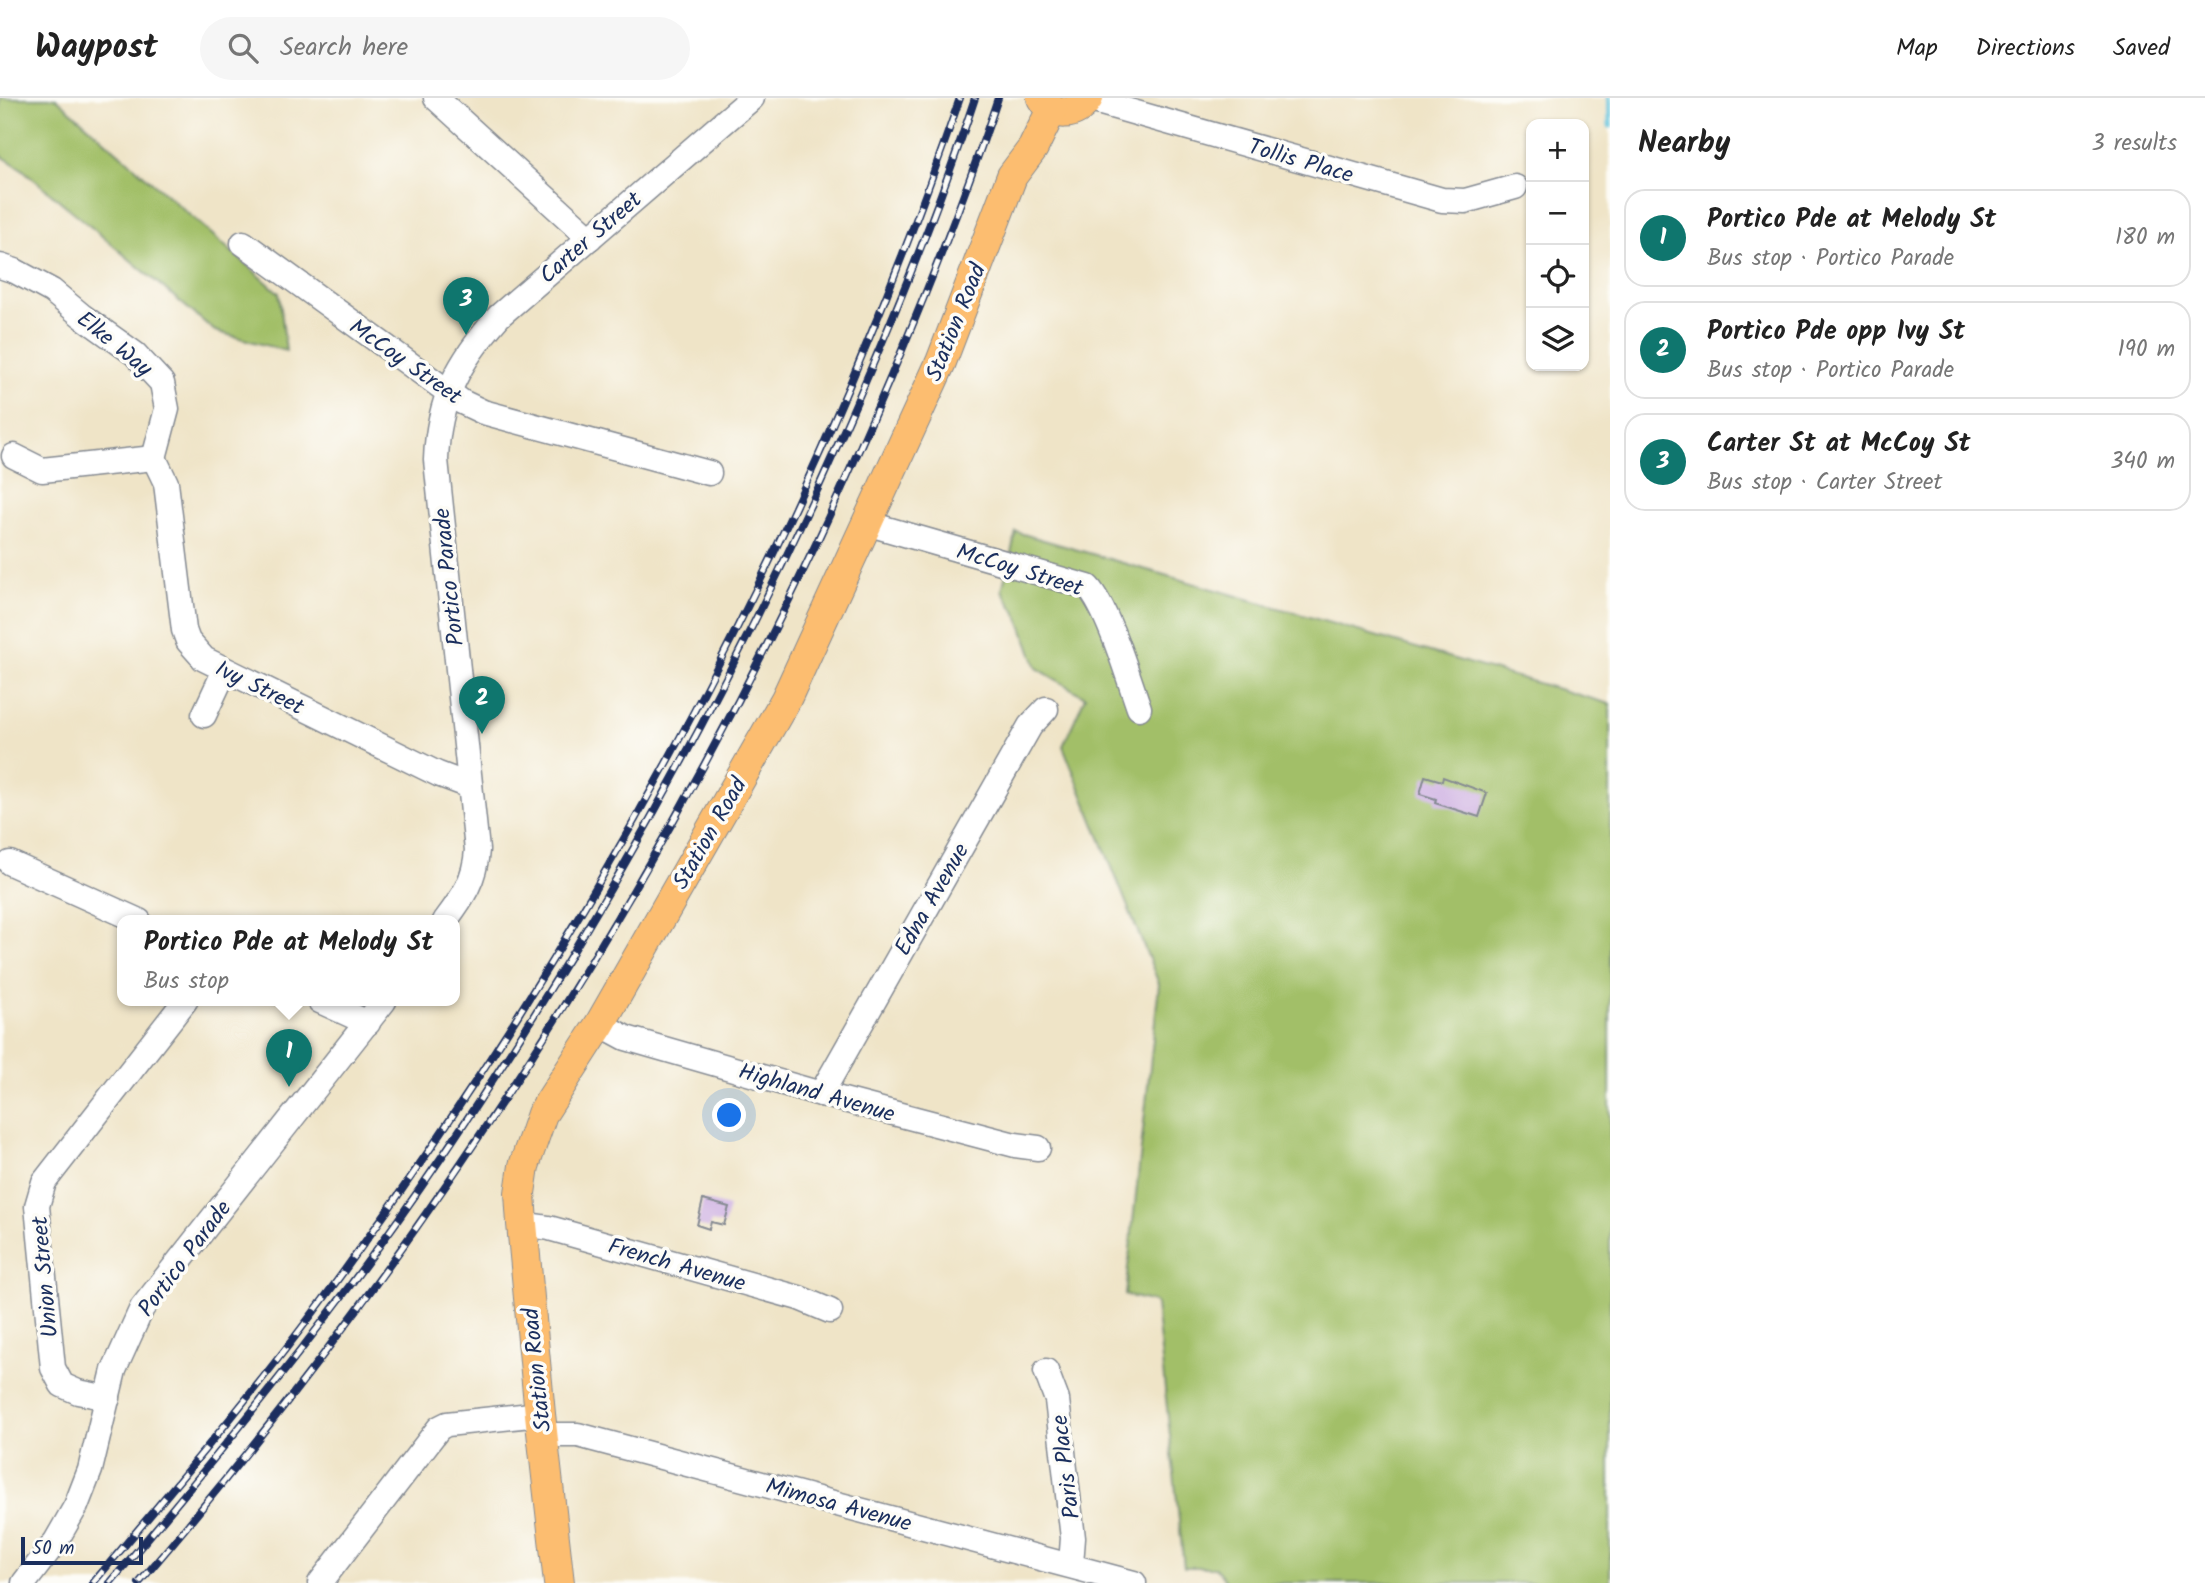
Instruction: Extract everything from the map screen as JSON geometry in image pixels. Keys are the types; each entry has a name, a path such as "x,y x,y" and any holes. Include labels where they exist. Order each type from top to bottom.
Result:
{"main road":[{"path":"1047,104 1068,113 1082,106 1087,99"},
{"name":"Station Road","path":"559,1583 541,1425 520,1194 530,1145 542,1114 600,1024 786,699 941,362 1012,176 1033,148 1047,104"}],"street":[{"path":"436,98 590,238"},
{"name":"Carter Street","path":"447,393 469,352 499,316 752,98"},
{"name":"Tollis Place","path":"1087,99 1442,200 1465,201 1516,187"},
{"name":"McCoy Street","path":"243,243 447,393 483,412 709,473"},
{"name":"Elke Way","path":"0,266 52,291 135,354 162,383 167,409 153,458"},
{"name":"Portico Parade","path":"447,393 437,435 436,460 477,850 476,864 466,893 450,915"},
{"path":"13,456 43,470 153,458"},
{"name":"Ivy Street","path":"153,458 166,483 184,630 188,641 204,659 438,774 470,786"},
{"name":"McCoy Street","path":"866,523 1088,587 1102,610 1139,708"},
{"path":"204,715 225,670"},
{"name":"Edna Avenue","path":"821,1094 1030,726 1046,709"},
{"path":"10,863 126,915"},
{"name":"Union Street","path":"108,1398 78,1392 62,1385 53,1368 37,1206 44,1182 181,1006"},
{"path":"331,1006 368,1023"},
{"name":"Portico Parade","path":"24,1583 56,1541 76,1506 90,1470 118,1361 142,1308 380,1006"},
{"name":"Highland Avenue","path":"600,1024 626,1038 821,1094 1015,1145 1038,1148"},
{"name":"French Avenue","path":"522,1224 549,1228 799,1298 830,1311"},
{"name":"Paris Place","path":"1046,1371 1057,1400 1073,1538 1071,1564"},
{"name":"Mimosa Avenue","path":"320,1583 439,1428 447,1424 541,1425 1071,1564 1134,1583"}],"green space":[{"path":"0,98 56,98 279,293 286,351 215,331 22,169 0,155"},
{"path":"1016,532 1610,704 1610,1583 1227,1583 1215,1567 1184,1567 1156,1305 1154,1302 1125,1295 1159,984 1063,746 1085,697 1037,668 1018,616 1002,590"}],"building":[{"path":"1425,776 1442,781 1443,777 1487,793 1479,817 1435,803 1436,799 1420,794"},
{"path":"703,1200 729,1207 724,1225 711,1222 709,1229 697,1225"}],"waterway":[{"path":"1609,98 1610,126"}],"railway":[{"path":"93,1583 253,1390 344,1271 439,1135 530,996 616,853 696,708 771,559 840,408 903,254 960,98"},
{"path":"110,1583 281,1375 403,1213 497,1074 603,902 701,725 792,545 891,322 927,233 975,98"},
{"path":"139,1583 246,1454 348,1321 445,1186 537,1048 624,906 706,761 783,613 854,461 931,281 998,98"}],"place":[{"name":"Carter St at McCoy St","path":"466,335"},
{"name":"Portico Pde opp Ivy St","path":"482,734"},
{"name":"Portico Pde at Melody St","path":"289,1087"}]}
